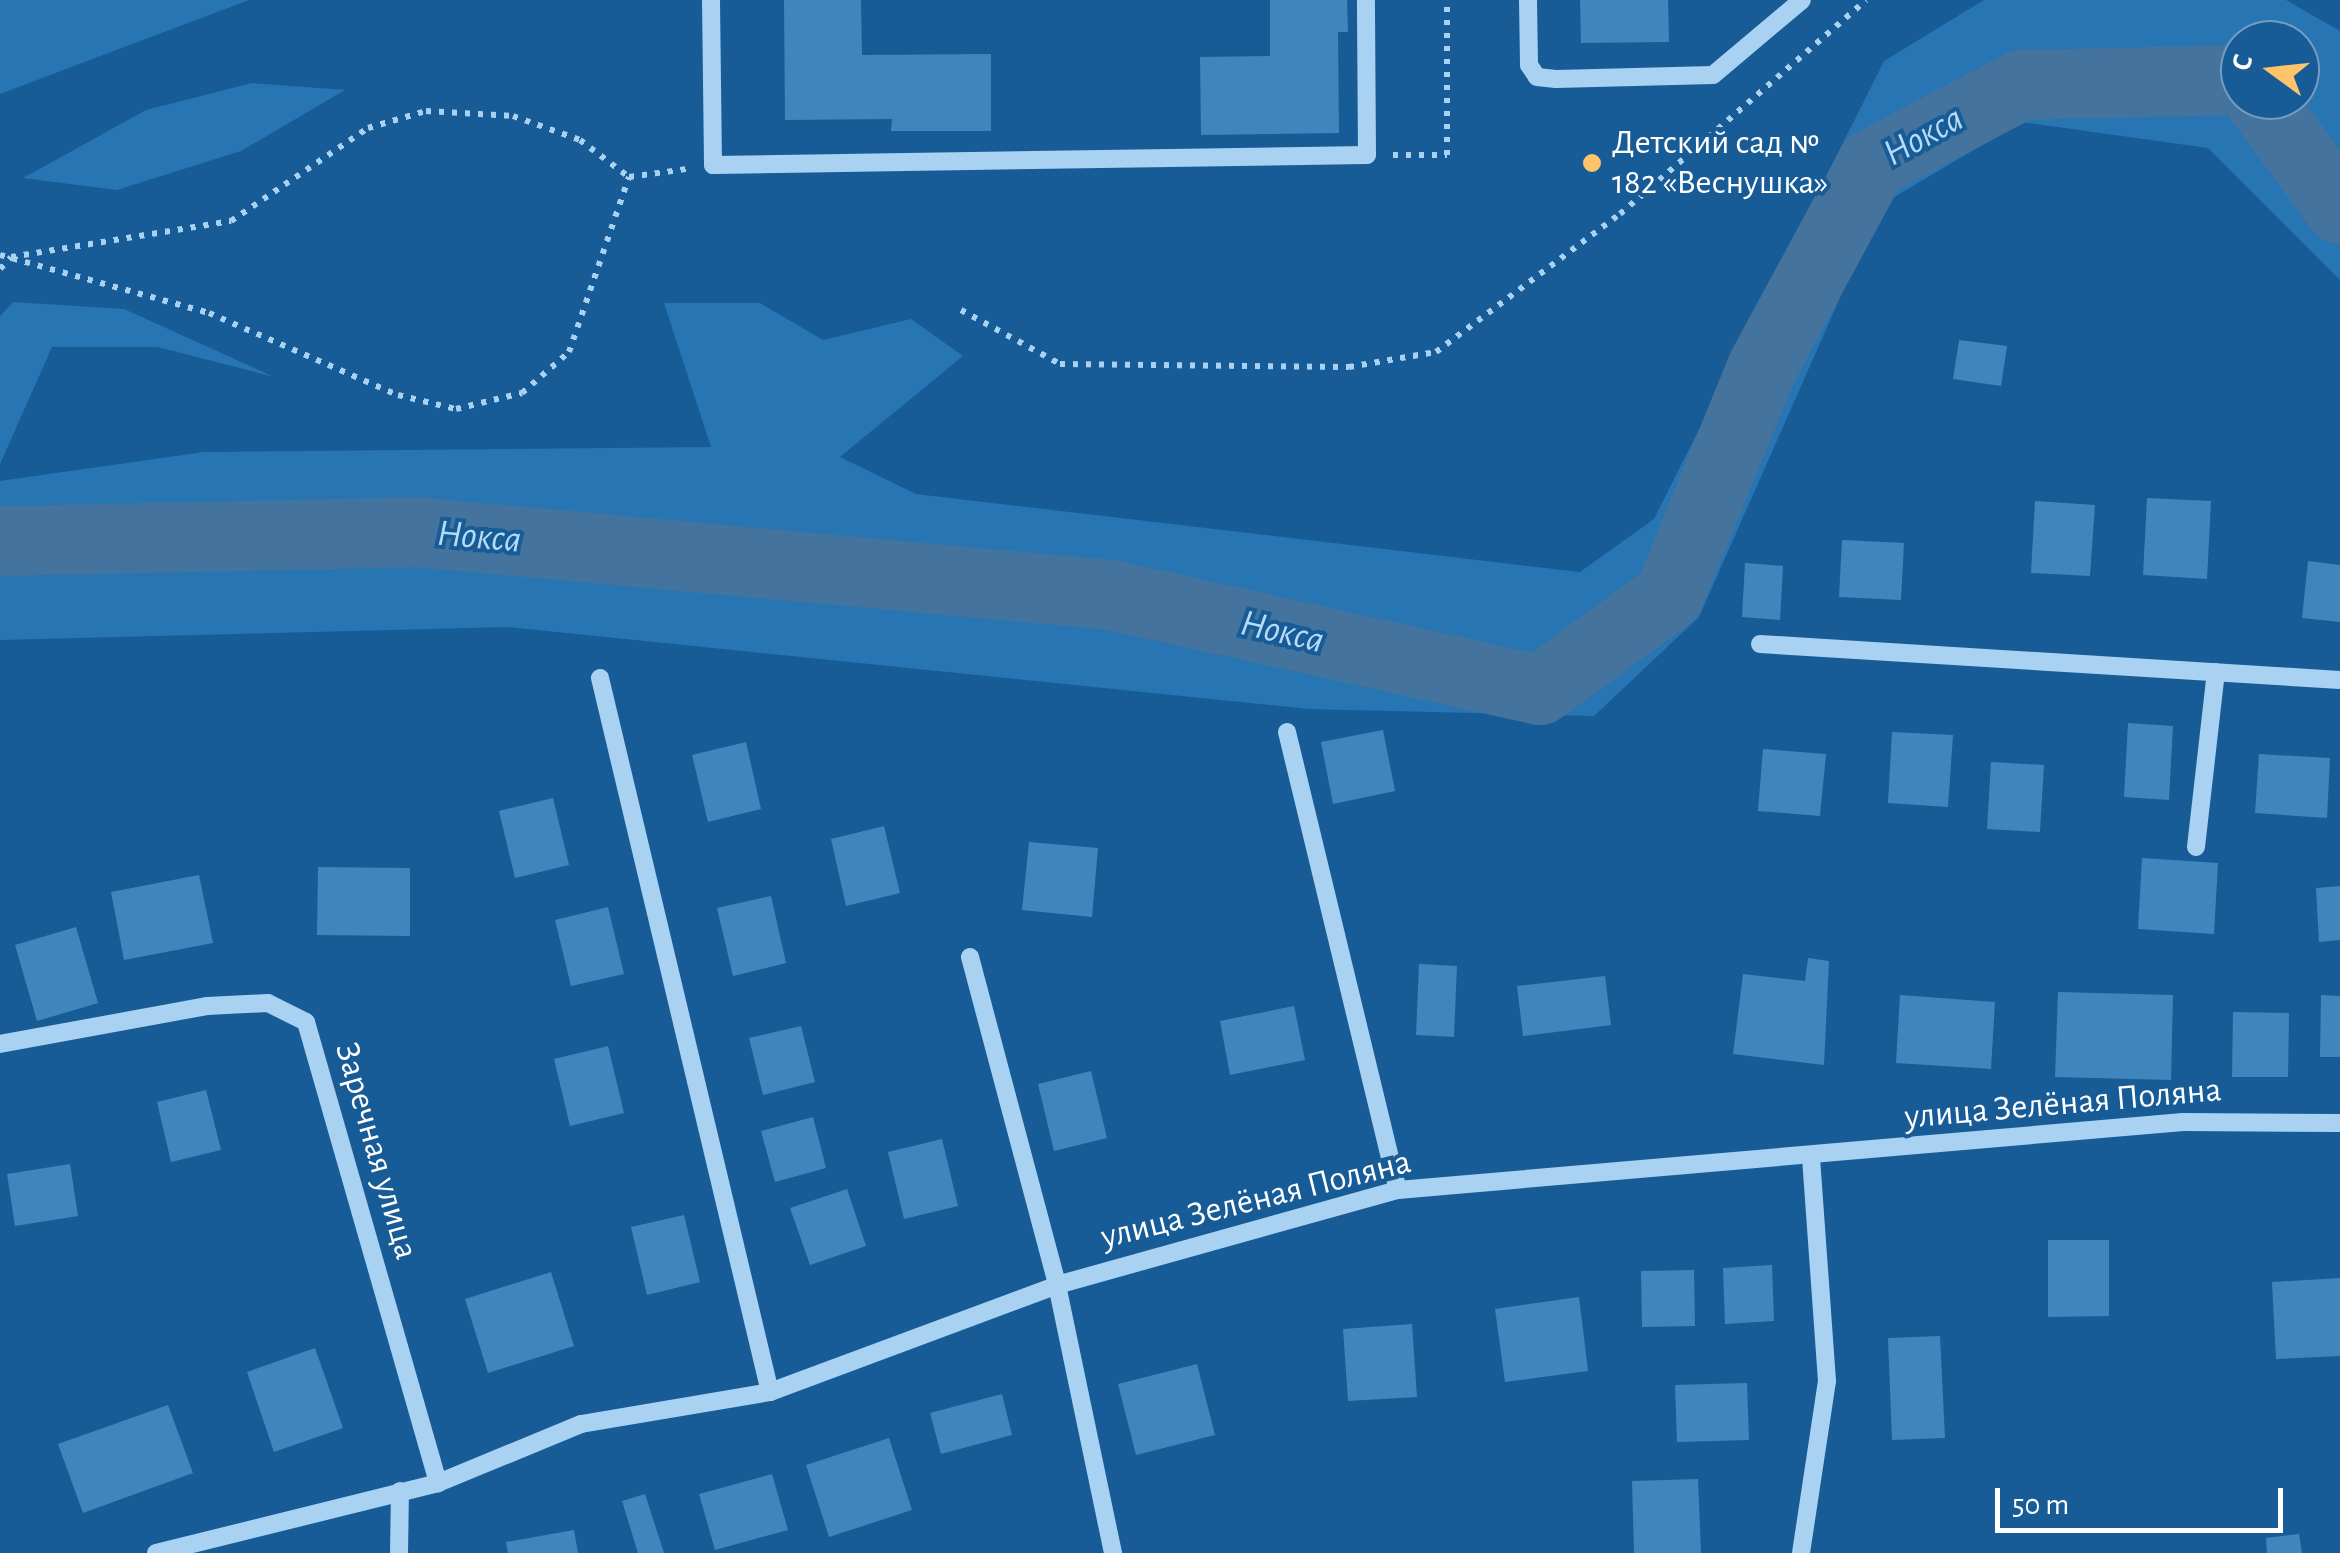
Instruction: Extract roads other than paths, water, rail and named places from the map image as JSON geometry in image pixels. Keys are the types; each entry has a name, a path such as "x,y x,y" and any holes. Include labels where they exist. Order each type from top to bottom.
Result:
{"street":[{"path":"711,0 714,165 1367,155 1366,0"},
{"path":"1528,0 1529,66 1542,78 1713,75 1802,0"},
{"path":"1760,644 2340,680"},
{"path":"2196,847 2216,672"},
{"path":"600,678 770,1392"},
{"path":"1288,732 1398,1190"},
{"path":"970,957 1056,1285 1113,1553"},
{"name":"Заречная улица","path":"0,1044 207,1006 268,1003 306,1022 438,1482"},
{"name":"улица Зелёная Поляна","path":"156,1553 438,1482 582,1424 770,1392 1056,1285 1398,1190 1811,1159 2183,1122 2340,1123"},
{"path":"1800,1553 1827,1381 1811,1159"},
{"path":"400,1491 400,1553"}],"waterway":[{"name":"Нокса","path":"0,541 415,532 1111,595 1540,690 1669,596 1763,366 1872,164 2021,85 2220,80"},
{"name":"Нокса","path":"2275,120 2340,209"}],"place":[{"name":"Детский сад № 182 «Веснушка»","path":"1592,163"}]}
